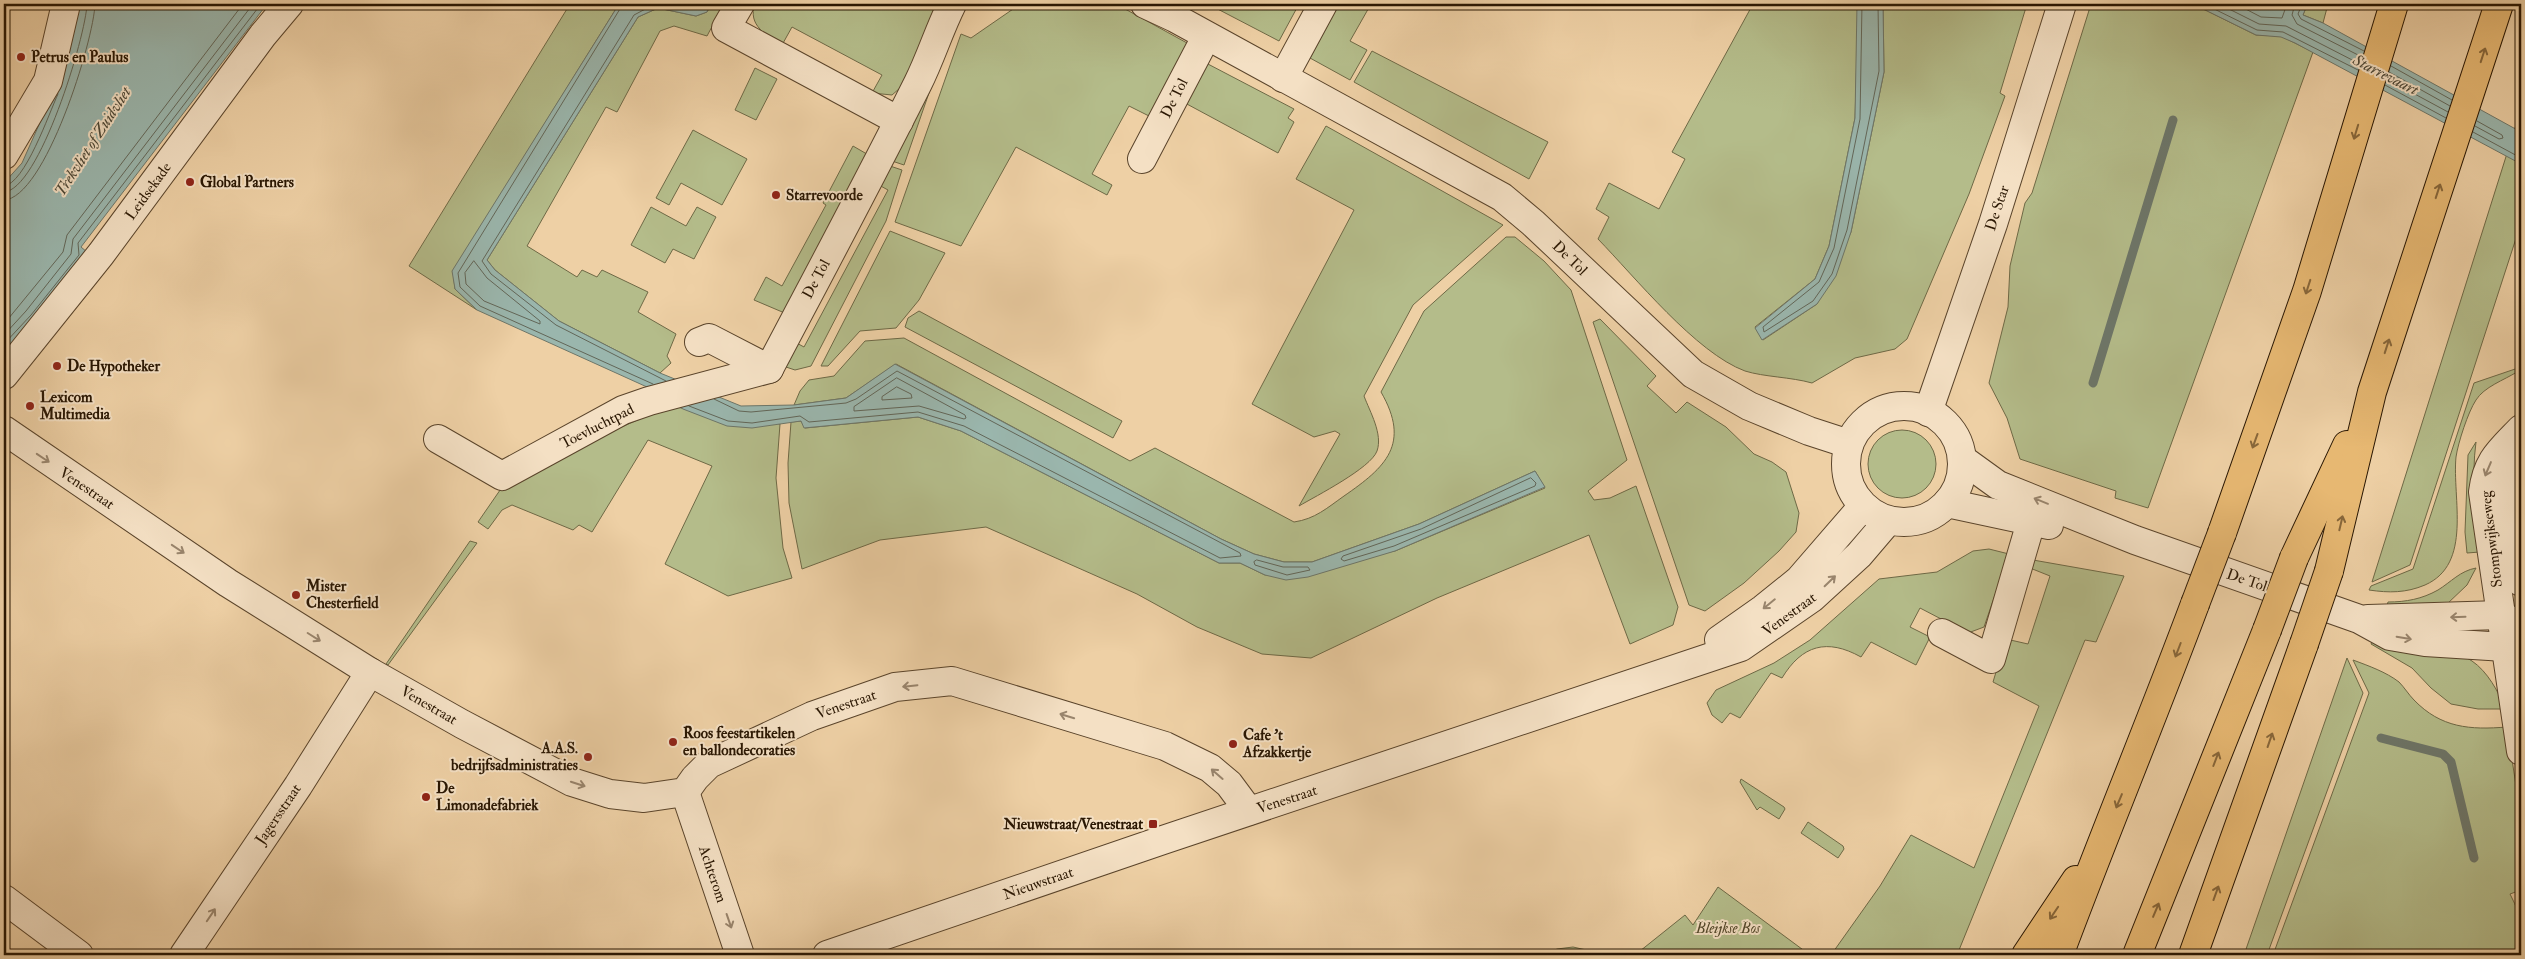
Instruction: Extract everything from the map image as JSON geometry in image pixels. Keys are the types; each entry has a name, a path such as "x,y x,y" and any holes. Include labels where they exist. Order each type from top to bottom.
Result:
{"highway":[{"path":"2059,955 2101,844 2148,730 2222,533 2307,291 2394,4"},
{"path":"2193,955 2329,571 2372,392 2499,4"},
{"path":"2137,955 2294,558 2372,392"},
{"path":"2026,955 2101,844"}],"street":[{"path":"4,155 48,81 66,4"},
{"name":"Leidsekade","path":"4,375 78,284 263,35 289,4"},
{"path":"740,4 726,28 899,121"},
{"name":"De Tol","path":"769,369 899,121 932,55 942,23 952,4"},
{"name":"De Tol","path":"1145,4 1175,18 1206,37 1502,197 1533,222 1693,374 1748,406 1809,431 1849,444"},
{"path":"1283,78 1323,4"},
{"name":"De Star","path":"1928,412 1993,224 2062,4"},
{"name":"De Tol","path":"1142,159 1206,37"},
{"path":"699,342 709,338 769,369"},
{"name":"Toevluchtpad","path":"438,438 502,476 623,410 648,401 769,369"},
{"path":"1905,407 1928,412 1941,420 1952,431 1959,444 1962,459 1961,475 1956,490 1947,503 1935,514 1920,520 1904,523 1888,521 1870,512 1853,493 1847,477 1846,461 1849,444 1857,430 1868,419 1882,411 1905,407"},
{"name":"Venestraat","path":"4,430 228,583 370,672 572,782 610,794 644,798 686,792 695,778 709,764 812,716 896,687 952,681 1164,746 1210,768 1229,784 1249,811 1741,647 1777,624 1812,598 1858,555 1888,521"},
{"name":"Stompwijkseweg","path":"2516,435 2510,503 2521,582"},
{"name":"Stompwijkseweg","path":"2516,435 2492,460 2485,474 2483,492 2512,631 2521,751"},
{"name":"De Tol","path":"1962,459 1998,485 2134,540 2359,620 2512,631"},
{"name":"De Tol","path":"1947,503 2031,522 2134,540"},
{"name":"Venestraat","path":"1668,672 1722,638 1799,580 1863,506"},
{"path":"1942,633 1991,659 2031,522"},
{"name":"Jagersstraat","path":"184,955 370,672"},
{"name":"Achterom","path":"686,792 740,955"},
{"name":"Nieuwstraat","path":"827,955 896,944 1249,811"},
{"path":"9,912 79,955"}],"green space":[{"path":"570,4 619,4 453,271 455,289 477,310 409,266"},
{"path":"711,4 724,4 707,36 674,26 660,31 617,112 606,107 527,246 577,277 582,270 597,277 602,270 648,292 638,312 676,334 667,356 671,363 660,373 559,321 495,270 487,260 638,17 658,8 696,16 707,12"},
{"path":"755,4 766,4 775,9 778,4 941,4 907,82 892,95 872,93 882,75 792,27 782,45 770,38 756,24 753,11"},
{"path":"1017,4 1116,4 1187,43 1149,116 1129,106 1092,174 1112,185 1107,195 1016,147 961,246 895,222 961,34 971,38 1016,7"},
{"path":"1208,4 1299,4 1279,41"},
{"path":"1339,4 1371,4 1350,41 1367,50 1350,80 1310,58"},
{"path":"1753,4 1857,4 1858,19 1855,118 1829,246 1815,279 1755,327 1763,340 1817,304 1851,232 1884,72 1883,4 2027,4 2000,93 2005,96 1969,194 1907,339 1895,349 1855,358 1812,383 1752,373 1726,362 1707,348 1667,312 1598,239 1609,217 1596,209 1609,183 1659,209 1685,159 1672,152"},
{"path":"2091,4 2193,4 2256,35 2281,36 2313,52 2148,508 2115,498 2116,491 2020,459 2007,418 1989,383 2008,307 2010,266 2025,203 2032,193"},
{"path":"2305,4 2328,4 2323,23 2303,15 2307,5"},
{"path":"1372,51 1548,142 1529,179 1354,82"},
{"path":"1206,63 1294,109 1288,118 1294,122 1278,153 1185,103"},
{"path":"939,64 904,165 889,160"},
{"path":"755,68 777,79 756,120 735,110"},
{"path":"2521,109 2521,223 2410,565 2372,582"},
{"path":"1326,126 1503,225 1413,305 1364,396 1377,430 1377,451 1373,458 1342,481 1299,506 1340,434 1335,431 1314,437 1252,404 1354,210 1296,179"},
{"path":"693,130 747,159 722,205 681,183 669,205 656,198"},
{"path":"853,146 872,157 787,314 754,300 766,277 782,286 826,205 823,203"},
{"path":"887,165 902,170 886,221 811,366 795,370 780,365 793,341 804,347 888,190 877,184"},
{"path":"651,207 686,226 697,207 716,217 694,259 673,249 665,263 631,245"},
{"path":"890,231 945,253 919,300 896,328 860,331 828,366 821,366"},
{"path":"1506,237 1515,237 1544,261 1571,290 1627,460 1588,491 1594,500 1610,498 1636,486 1678,607 1673,625 1630,644 1589,535 1437,598 1311,658 1262,654 1197,627 1137,594 986,527 880,540 802,569 789,503 788,463 791,422 801,421 805,428 918,417 961,431 1219,563 1240,563 1265,575 1395,551 1545,488 1535,471 1419,524 1312,562 1284,562 1254,554 1221,539 896,364 846,398 794,405 800,391 809,380 834,376 865,341 904,338 1130,461 1155,448 1294,522 1301,521 1315,516 1359,485 1372,475 1390,453 1394,440 1394,426 1390,410 1381,392 1424,311"},
{"path":"919,311 1122,421 1113,438 905,327 908,318"},
{"path":"1600,319 1656,376 1647,386 1676,413 1687,402 1726,427 1754,454 1772,462 1786,472 1799,513 1796,532 1779,551 1744,583 1705,611 1689,605 1593,322"},
{"path":"2521,367 2521,381 2517,372 2480,395 2473,405 2461,436 2456,457 2455,473 2457,528 2455,546 2450,562 2440,575 2418,588 2397,592 2369,590 2371,586 2413,569 2474,383"},
{"path":"670,406 780,424 776,478 783,548 792,578 728,596 665,564 712,466 648,440 592,532 579,525 573,530 512,505 502,510 488,529 478,522 507,480 522,470"},
{"path":"1895,430 1909,430 1921,435 1931,445 1936,457 1936,471 1931,483 1921,493 1909,498 1895,498 1883,493 1873,483 1868,471 1868,457 1873,445 1883,435"},
{"path":"2476,442 2474,483 2480,552 2467,553 2465,532 2468,455"},
{"path":"470,541 477,543 388,665 386,664"},
{"path":"1989,549 2009,554 1984,627 1968,633 1920,608 1910,627 1930,637 1916,665 1871,642 1861,657 1837,648 1816,648 1798,658 1782,678 1771,673 1740,718 1730,713 1722,723 1712,715 1707,703 1716,690 1774,663 1810,640 1879,579 1937,572 1973,551"},
{"path":"2033,560 2124,576 2096,642 2085,640 1957,955 1831,955 1880,886 1911,835 1974,868 2039,706 1993,682 2006,639 2028,644 2050,576 2030,568"},
{"path":"2476,568 2467,585 2447,604 2386,609 2388,602 2408,601 2426,596 2460,574"},
{"path":"2374,638 2439,649 2463,656 2483,670 2492,682 2505,709 2478,709 2451,704 2431,688 2412,668 2371,644"},
{"path":"2347,658 2363,693 2267,955 2244,955"},
{"path":"2353,660 2394,678 2424,709 2446,722 2468,727 2507,727 2521,818 2521,890 2510,894 2518,911 2521,931 2513,955 2273,955 2369,693"},
{"path":"1741,779 1784,807 1785,809 1779,819 1760,807 1757,810 1740,782"},
{"path":"1808,822 1843,846 1844,849 1838,858 1801,833"},
{"name":"Bleijkse Bos","path":"1718,887 1810,955 1635,955 1685,915 1693,925"},
{"path":"1573,947 1607,955 1544,955 1557,949"}],"water":[{"name":"Trekvliet of Zuidvliet","path":"76,4 267,4 81,247 87,252 35,318 4,351 4,183 22,163 58,82"},
{"path":"619,4 711,4 707,12 696,16 658,8 638,17 487,260 495,270 559,321 660,373 741,406 794,405 846,398 895,364 1221,539 1254,554 1284,562 1312,562 1419,524 1535,471 1545,487 1395,551 1308,577 1286,580 1265,575 1240,563 1219,563 961,431 918,417 804,428 801,421 752,428 727,426 683,409 647,387 477,310 455,289 452,271"},
{"path":"1857,4 1883,4 1884,72 1851,232 1836,276 1817,304 1762,340 1755,328 1815,279 1829,246 1855,118"},
{"name":"Starrevaart","path":"2193,4 2305,4 2307,5 2303,15 2323,23 2521,132 2521,164 2295,43 2281,37 2256,35"}],"waterway":[{"path":"2093,383 2173,120"},
{"path":"2381,738 2443,754 2451,762 2474,858"}],"place":[{"name":"Petrus en Paulus","path":"21,57"},
{"name":"Global Partners","path":"190,182"},
{"name":"Starrevoorde","path":"776,195"},
{"name":"De Hypotheker","path":"57,366"},
{"name":"Lexicom Multimedia","path":"30,406"},
{"name":"Mister Chesterfield","path":"296,595"},
{"name":"Roos feestartikelen en ballondecoraties","path":"673,742"},
{"name":"Cafe 't Afzakkertje","path":"1233,744"},
{"name":"A.A.S. bedrijfsadministraties","path":"588,757"},
{"name":"De Limonadefabriek","path":"426,797"},
{"name":"Nieuwstraat/Venestraat","path":"1153,824"}]}
